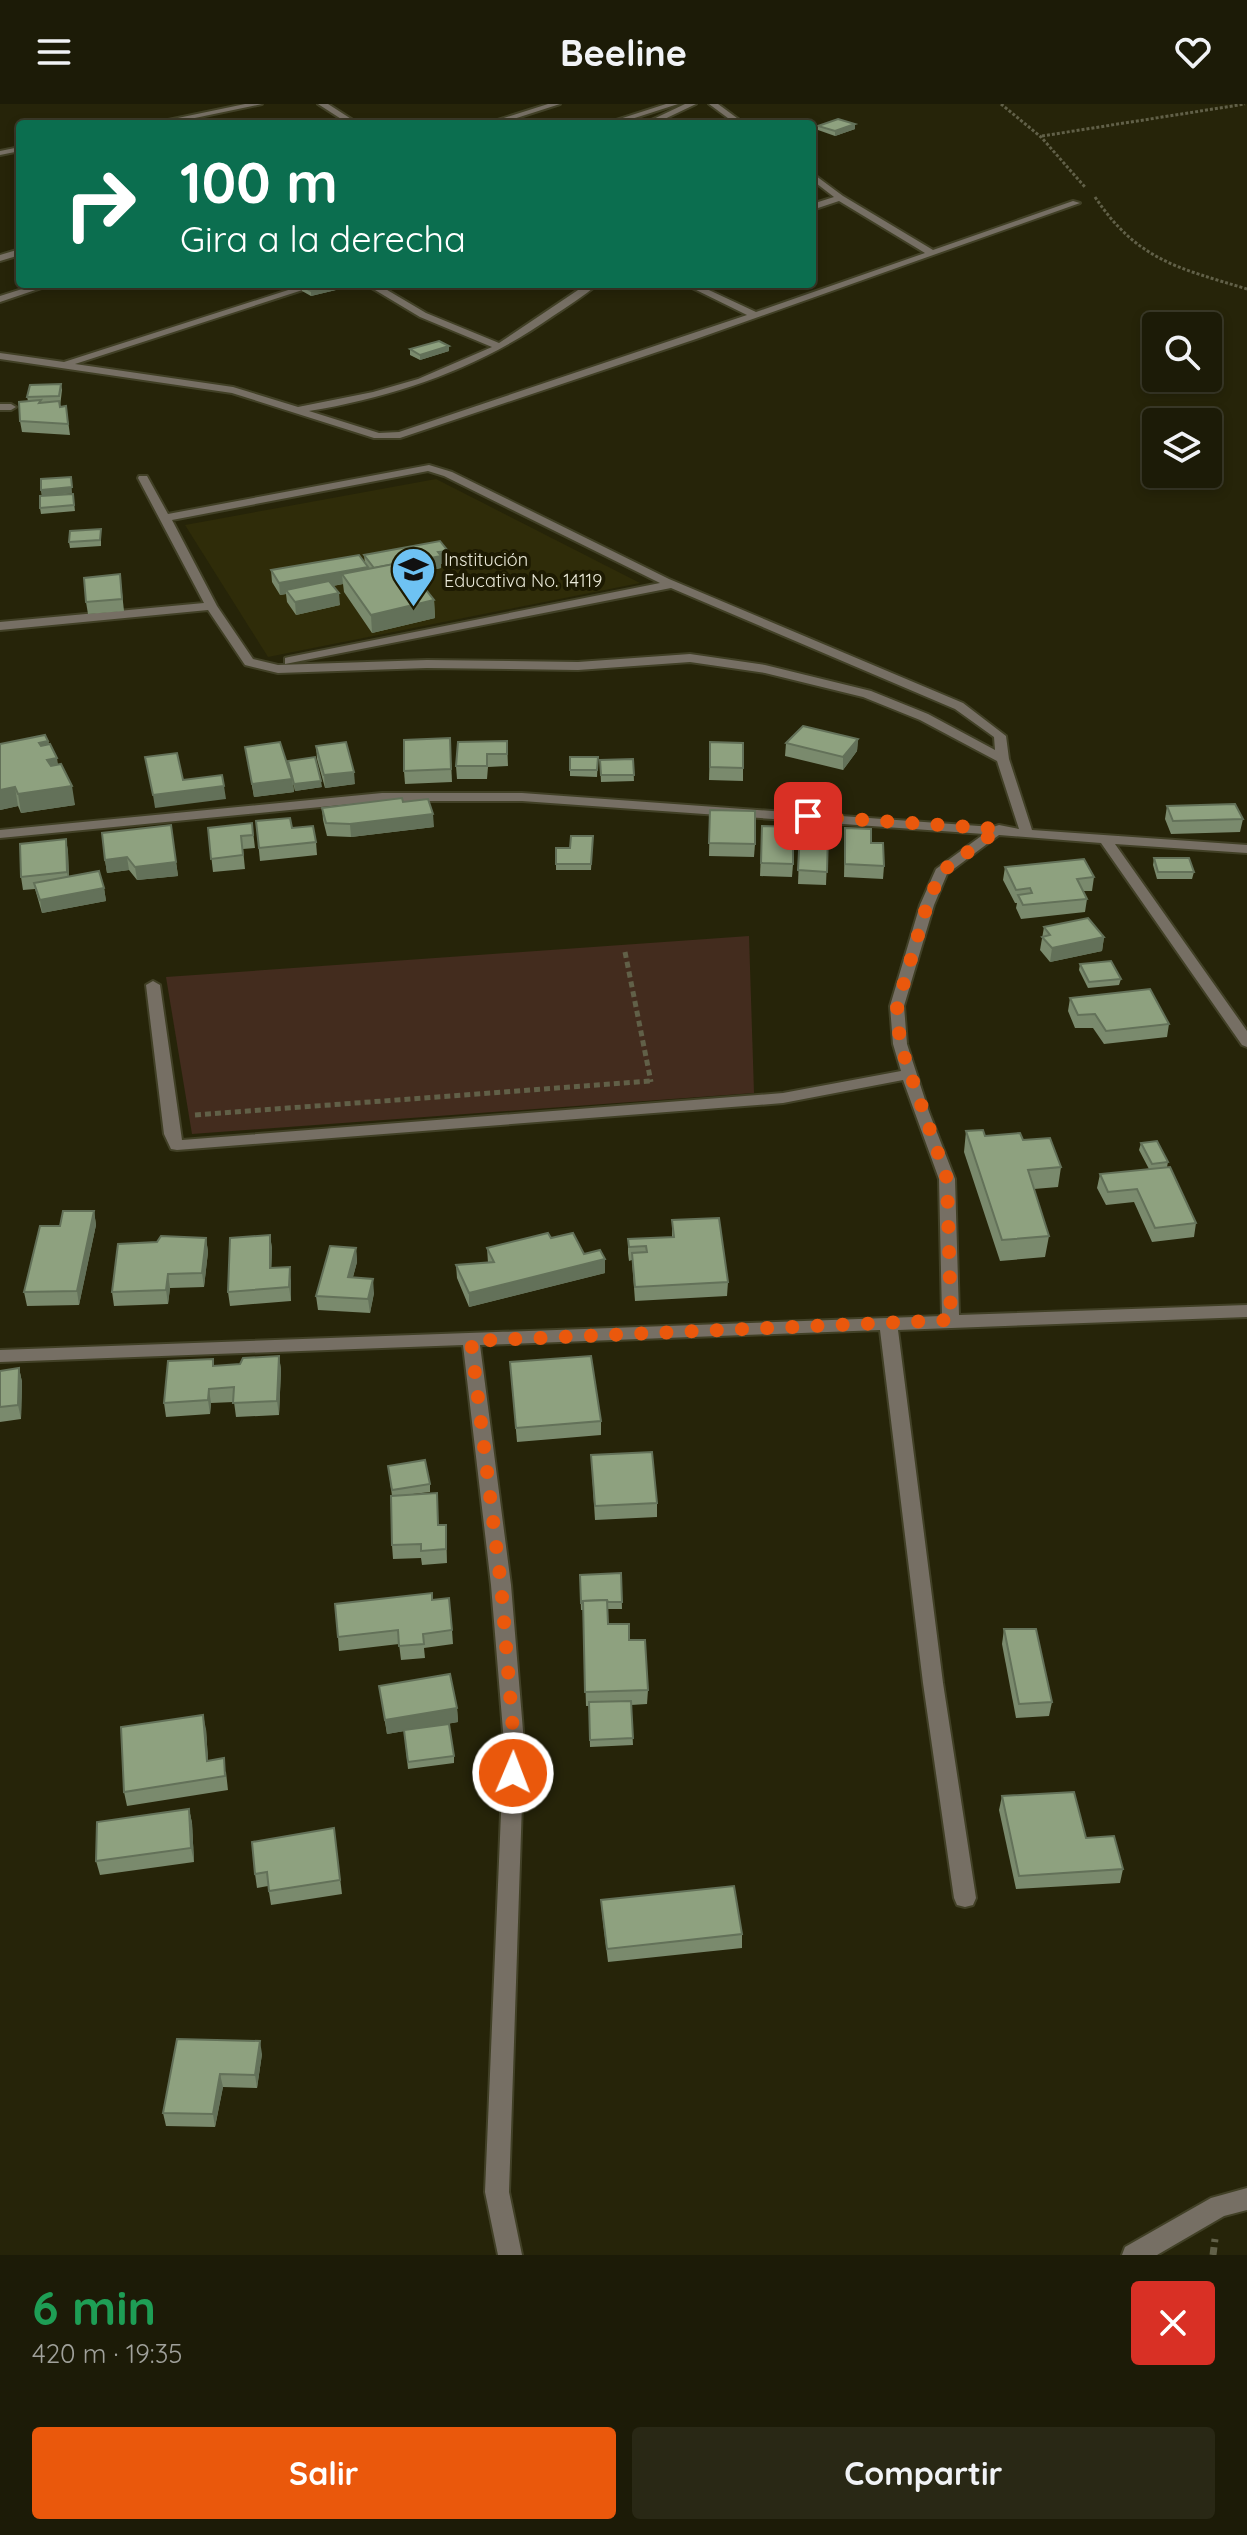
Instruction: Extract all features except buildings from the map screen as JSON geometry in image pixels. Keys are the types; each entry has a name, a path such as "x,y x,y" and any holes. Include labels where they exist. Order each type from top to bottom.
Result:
{"street":[{"path":"174,120 258,104"},
{"path":"322,104 348,120"},
{"path":"502,120 556,104"},
{"path":"621,120 674,104"},
{"path":"656,120 692,104"},
{"path":"713,104 735,120"},
{"path":"816,179 840,198 930,252"},
{"path":"816,206 840,198"},
{"path":"0,356 205,385 378,436 400,435 1076,203"},
{"path":"0,299 35,288"},
{"path":"62,365 303,288"},
{"path":"377,288 423,315 500,347"},
{"path":"296,410 364,399 464,365 500,347 587,288"},
{"path":"698,288 755,315"},
{"path":"165,518 429,468 672,584 959,706 1000,736 1003,759 1026,831"},
{"path":"143,478 211,606 249,662 278,669 427,664 578,666 690,658 765,669 867,694 924,717 1003,759"},
{"path":"265,666 672,584"},
{"path":"0,626 211,606"},
{"path":"0,834 382,797 522,797 1247,849"},
{"path":"951,1320 947,1179 900,1044 897,1006 927,905 941,872 999,829"},
{"path":"1105,839 1247,1042"},
{"path":"153,985 172,1134 177,1145 783,1098 909,1074"},
{"path":"0,1356 1247,1311"},
{"path":"888,1322 935,1674 945,1778 965,1898"},
{"path":"471,1341 501,1585 514,1743 497,2192 510,2255"},
{"path":"1134,2255 1219,2206 1247,2199"}],"path":[{"path":"1001,104 1041,137 1092,194 1117,229 1134,242 1193,272 1247,289"},
{"path":"1041,137 1245,104"},
{"path":"625,952 657,1110"},
{"path":"195,1115 651,1081"}],"shaded area":[{"path":"436,479 640,583 268,657 185,525"},
{"path":"749,936 754,1093 192,1134 166,977"}],"place":[{"name":"Institución Educativa No. 14119","path":"413,609"}],"route":[{"path":"513,1773 514,1743 501,1585 471,1341 951,1320 947,1179 921,1112 900,1044 897,1006 927,905 941,872 999,829 808,816"}]}
